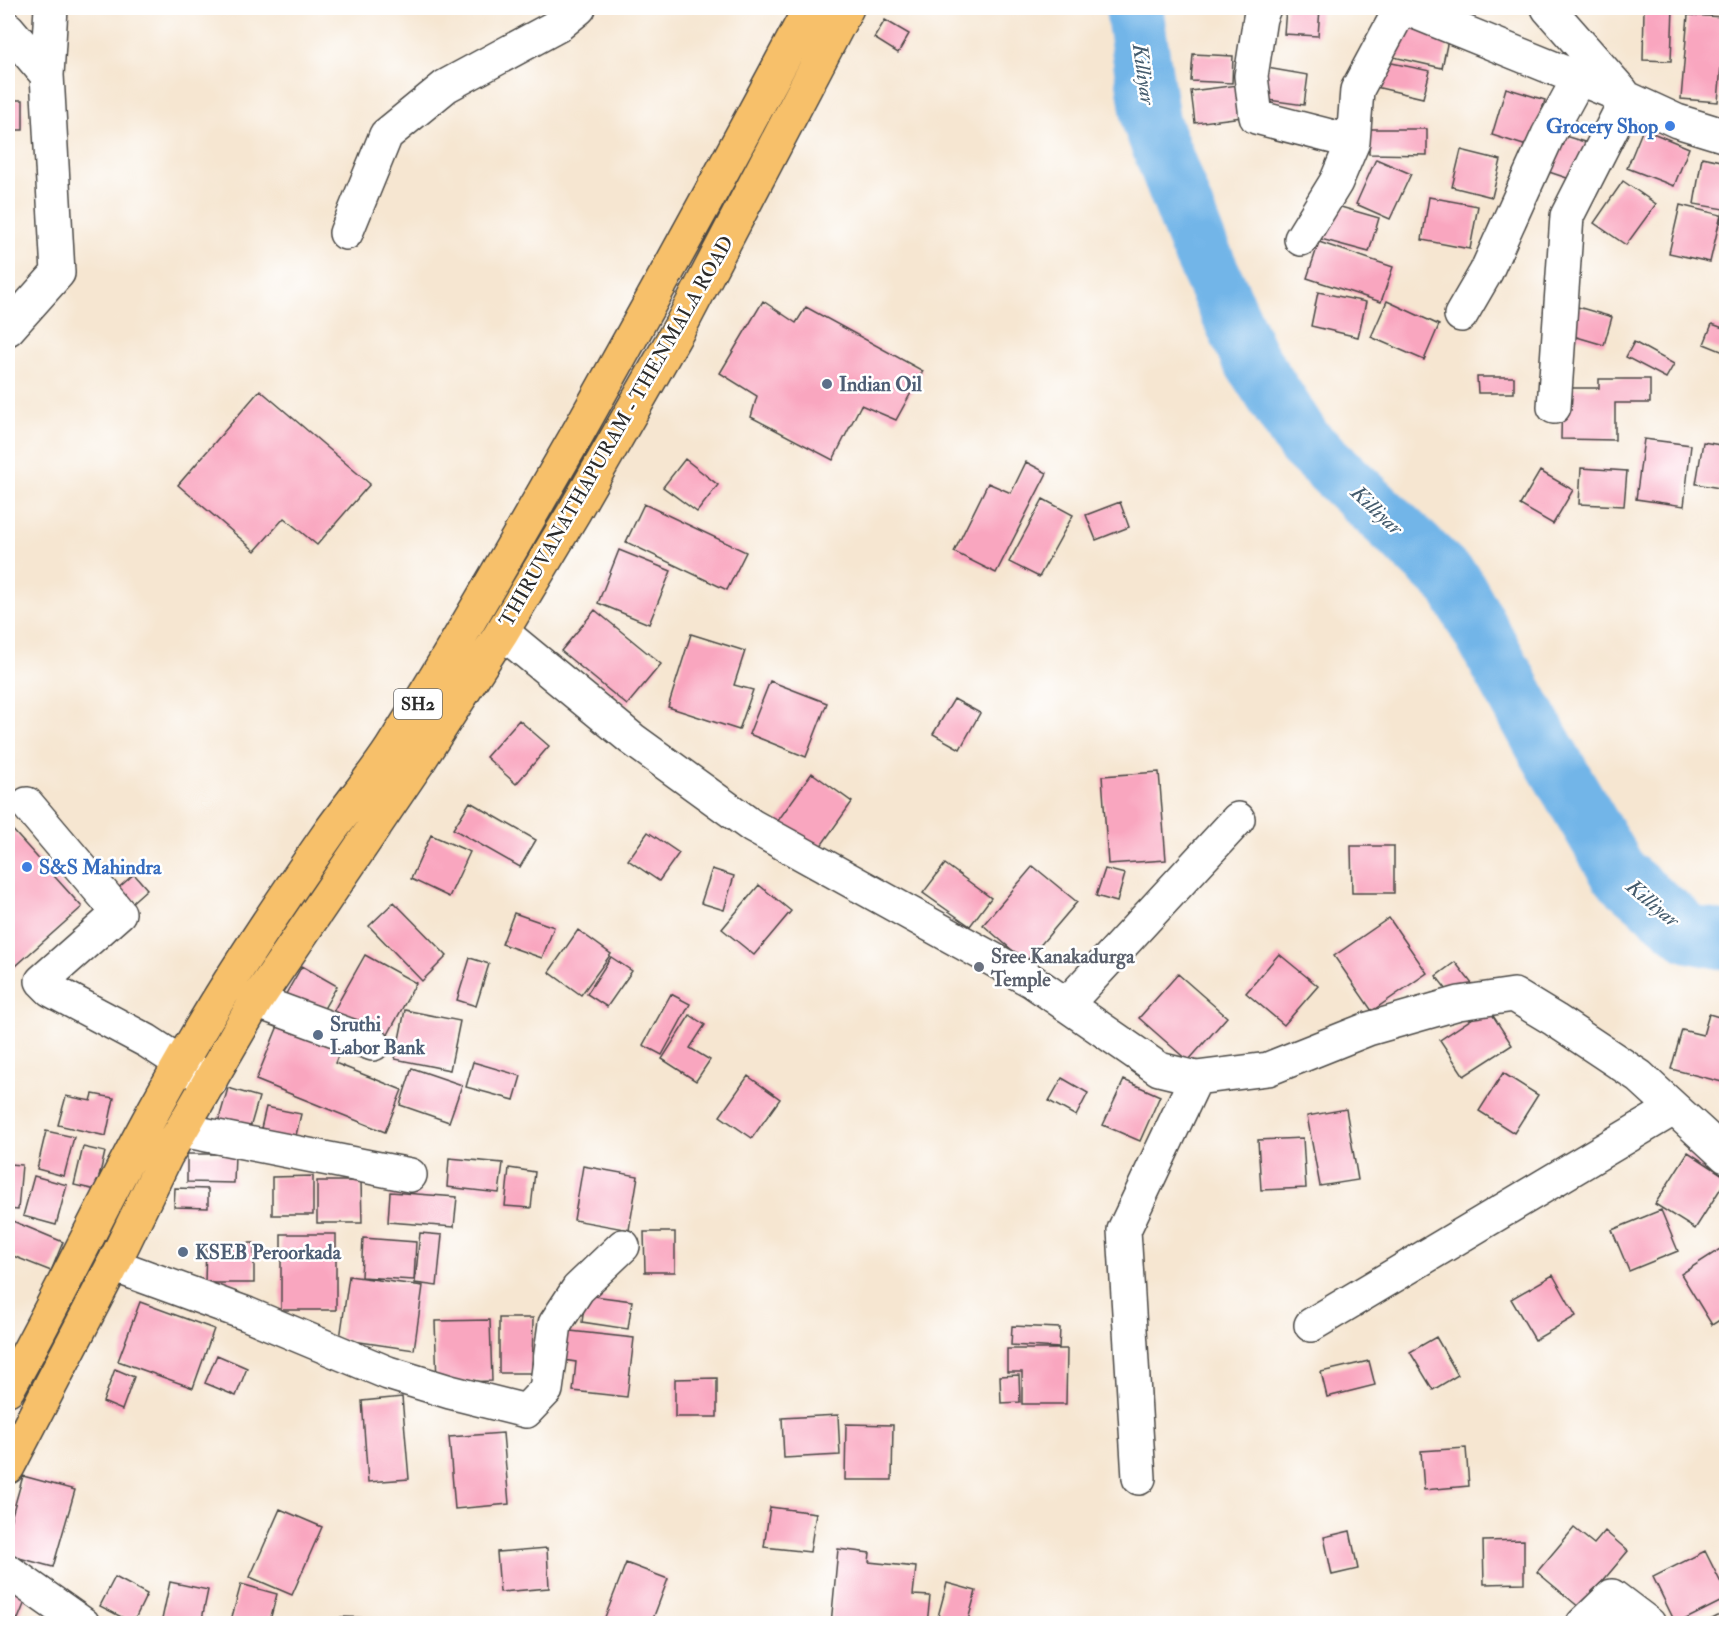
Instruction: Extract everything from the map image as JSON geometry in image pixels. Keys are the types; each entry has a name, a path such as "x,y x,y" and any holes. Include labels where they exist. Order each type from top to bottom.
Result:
{"main road":[{"name":"THIRUVANATHAPURAM - THENMALA ROAD","path":"8,1389 144,1128 181,1063 254,942 332,829 389,752 542,495 647,311 810,8"},
{"name":"THIRUVANATHAPURAM - THENMALA ROAD","path":"8,1467 113,1265 166,1156 255,1001 417,764 502,632 574,512 680,327 847,8"},
{"path":"647,311 680,327"},
{"path":"542,495 574,512"}],"street":[{"path":"8,329 58,273 47,75 51,8"},
{"path":"346,233 386,135 446,86 556,26 579,8"},
{"path":"1264,8 1260,18 1251,76 1256,117 1353,142"},
{"path":"1301,239 1336,183 1353,142 1357,90 1403,8 1579,78 1677,121 1726,136"},
{"path":"1548,8 1627,98"},
{"path":"8,29 47,75"},
{"path":"1461,315 1486,272 1548,135 1579,78"},
{"path":"1554,407 1567,216 1627,98"},
{"path":"502,632 632,739 753,826 1032,981 1159,1069 1196,1078 1268,1069 1368,1029 1459,1004 1514,995 1639,1076 1726,1156"},
{"path":"27,804 119,913 42,981 51,990 147,1041 210,1082"},
{"path":"1066,1005 1238,819"},
{"path":"255,1001 373,1044"},
{"path":"1139,1478 1124,1230 1196,1078"},
{"path":"1311,1325 1673,1109"},
{"path":"182,1130 410,1175"},
{"path":"113,1265 247,1314 388,1373 450,1392 526,1411 546,1390 555,1324 578,1289 623,1246"},
{"path":"8,1571 84,1623"},
{"path":"1583,1623 1612,1596 1649,1623"}],"building":[{"path":"1286,8 1320,8 1318,36 1284,34"},
{"path":"1644,8 1673,8 1671,61 1643,60"},
{"path":"1688,15 1725,17 1718,102 1681,99"},
{"path":"885,20 909,34 898,53 874,38"},
{"path":"1396,23 1449,35 1442,68 1389,56"},
{"path":"1193,54 1233,56 1232,83 1191,81"},
{"path":"1373,59 1430,71 1423,98 1367,85"},
{"path":"1267,68 1308,75 1304,105 1262,99"},
{"path":"1238,85 1242,117 1195,123 1191,91"},
{"path":"1506,88 1545,100 1530,147 1492,135"},
{"path":"8,100 23,100 23,130 8,130"},
{"path":"1369,129 1427,129 1427,155 1369,154"},
{"path":"1643,129 1689,148 1674,186 1627,168"},
{"path":"1555,133 1588,143 1576,181 1543,170"},
{"path":"1461,150 1501,160 1492,197 1452,187"},
{"path":"1702,157 1726,162 1726,224 1721,223 1724,209 1694,204"},
{"path":"1376,159 1411,174 1390,219 1356,204"},
{"path":"1623,181 1656,204 1626,245 1594,223"},
{"path":"1429,197 1478,206 1470,249 1422,240"},
{"path":"1327,203 1379,218 1369,252 1317,238"},
{"path":"1680,205 1721,215 1710,262 1669,253"},
{"path":"1319,242 1393,267 1381,302 1307,278"},
{"path":"1318,292 1366,302 1358,337 1311,326"},
{"name":"Indian Oil","path":"763,301 796,323 806,307 923,371 896,420 861,405 833,460 751,417 757,396 720,373"},
{"path":"1387,301 1439,325 1424,360 1371,337"},
{"path":"1571,305 1612,317 1604,345 1563,333"},
{"path":"1712,324 1726,329 1726,353 1704,344"},
{"path":"1634,342 1674,364 1666,378 1626,357"},
{"path":"1477,377 1514,377 1514,393 1478,393"},
{"path":"1599,379 1650,379 1650,403 1615,403 1615,440 1561,439 1562,388 1599,388"},
{"path":"260,390 370,484 317,545 284,518 255,551 178,485"},
{"path":"1644,439 1691,445 1684,506 1636,499"},
{"path":"1703,442 1726,446 1726,489 1696,484"},
{"path":"685,459 718,485 697,512 663,487"},
{"path":"1026,462 1047,473 996,573 954,552 988,483 1011,493"},
{"path":"1581,468 1627,471 1624,506 1579,504"},
{"path":"1540,471 1573,490 1553,524 1520,505"},
{"path":"1043,499 1073,515 1039,577 1009,562"},
{"path":"1120,502 1129,527 1096,540 1086,515"},
{"path":"644,504 746,552 727,590 626,542"},
{"path":"619,550 671,571 649,624 598,603"},
{"path":"595,610 661,664 627,705 561,651"},
{"path":"691,634 745,651 734,685 753,690 739,730 668,707"},
{"path":"770,681 827,703 806,757 749,734"},
{"path":"954,699 980,713 960,749 933,734"},
{"path":"519,720 549,746 516,784 486,757"},
{"path":"1159,772 1166,860 1108,864 1102,776"},
{"path":"812,773 852,802 818,850 777,822"},
{"path":"470,802 536,840 520,867 453,829"},
{"name":"S&S Mahindra","path":"9,826 82,907 8,973 8,828"},
{"path":"648,832 679,853 659,881 628,860"},
{"path":"431,835 470,852 449,897 411,879"},
{"path":"1351,846 1394,846 1394,893 1352,893"},
{"path":"945,864 991,898 970,926 923,893"},
{"path":"1033,866 1077,902 1026,962 983,925"},
{"path":"712,869 734,876 724,910 701,903"},
{"path":"1105,869 1125,874 1117,902 1096,896"},
{"path":"134,874 147,889 128,906 115,891"},
{"path":"759,885 791,911 754,955 722,929"},
{"path":"394,902 447,956 422,981 369,926"},
{"path":"514,913 554,927 542,958 502,944"},
{"path":"1389,918 1427,973 1372,1011 1334,956"},
{"path":"578,930 611,954 581,995 549,972"},
{"path":"1279,954 1318,986 1284,1025 1246,993"},
{"path":"365,955 416,983 385,1040 333,1012"},
{"path":"611,957 632,971 607,1007 587,994"},
{"path":"470,958 489,964 476,1006 457,1000"},
{"path":"1455,962 1473,985 1454,999 1436,976"},
{"path":"302,966 337,986 318,1019 283,999"},
{"path":"1178,974 1227,1017 1188,1061 1139,1018"},
{"path":"671,994 690,1004 662,1055 643,1045"},
{"path":"1488,1008 1512,1045 1464,1076 1440,1040"},
{"path":"405,1010 460,1021 450,1070 395,1059"},
{"path":"1709,1014 1726,1019 1726,1083 1671,1069 1682,1030 1703,1035"},
{"path":"690,1015 705,1025 690,1048 710,1060 696,1081 662,1059"},
{"path":"282,1016 344,1041 335,1063 402,1090 385,1132 256,1080"},
{"path":"473,1062 521,1076 514,1100 466,1087"},
{"path":"412,1068 462,1085 449,1122 400,1105"},
{"path":"1503,1073 1538,1095 1514,1133 1479,1111"},
{"path":"748,1076 780,1099 752,1138 720,1116"},
{"path":"1062,1078 1088,1093 1076,1116 1049,1101"},
{"path":"1124,1080 1160,1096 1140,1141 1103,1125"},
{"path":"228,1088 259,1097 248,1135 217,1126"},
{"path":"93,1094 114,1098 106,1136 58,1125 66,1096 91,1101"},
{"path":"266,1107 301,1114 293,1148 258,1141"},
{"path":"1346,1109 1358,1180 1320,1186 1307,1116"},
{"path":"1726,1112 1726,1134 1717,1130"},
{"path":"46,1131 74,1137 64,1176 37,1169"},
{"path":"1303,1138 1306,1188 1261,1190 1258,1140"},
{"path":"83,1147 105,1152 96,1190 74,1185"},
{"path":"1688,1152 1726,1177 1695,1229 1655,1204"},
{"path":"187,1154 235,1154 234,1183 187,1182"},
{"path":"449,1158 503,1163 499,1193 447,1187"},
{"path":"8,1164 22,1165 18,1210 8,1209"},
{"path":"583,1166 638,1176 629,1230 574,1220"},
{"path":"509,1168 535,1172 531,1208 505,1206"},
{"path":"34,1176 67,1185 56,1225 23,1216"},
{"path":"313,1176 313,1215 272,1215 272,1177"},
{"path":"317,1181 361,1181 362,1223 317,1223"},
{"path":"175,1188 208,1189 208,1208 174,1207"},
{"path":"390,1192 457,1197 454,1227 388,1222"},
{"path":"1661,1210 1678,1251 1629,1271 1612,1230"},
{"path":"8,1219 63,1242 51,1271 8,1254"},
{"path":"644,1232 675,1232 675,1272 645,1272"},
{"path":"420,1233 442,1235 437,1286 415,1283"},
{"path":"281,1234 336,1234 336,1310 281,1310"},
{"path":"363,1238 416,1242 414,1280 361,1277"},
{"path":"206,1243 254,1243 254,1283 205,1283"},
{"path":"1720,1249 1726,1259 1726,1316 1712,1325 1681,1274"},
{"path":"1553,1275 1576,1316 1535,1340 1511,1299"},
{"path":"349,1276 423,1286 414,1350 340,1339"},
{"path":"586,1295 632,1301 628,1329 582,1322"},
{"path":"140,1302 214,1329 193,1388 118,1361"},
{"path":"499,1318 533,1318 532,1373 499,1373"},
{"path":"490,1320 492,1381 437,1383 435,1321"},
{"path":"1012,1326 1060,1328 1059,1348 1011,1345"},
{"path":"561,1330 634,1338 627,1397 573,1391 576,1362 557,1359"},
{"path":"1436,1337 1458,1375 1433,1390 1410,1352"},
{"path":"1007,1349 1067,1349 1066,1404 1022,1404 1022,1372 1007,1372"},
{"path":"217,1355 247,1368 236,1396 205,1383"},
{"path":"1369,1361 1375,1385 1327,1397 1321,1372"},
{"path":"115,1369 134,1377 122,1410 103,1402"},
{"path":"1019,1375 1020,1402 1001,1403 1000,1376"},
{"path":"717,1378 717,1417 675,1417 675,1379"},
{"path":"402,1397 409,1479 368,1482 362,1401"},
{"path":"838,1415 840,1455 784,1458 782,1418"},
{"path":"846,1424 893,1425 892,1480 845,1480"},
{"path":"503,1433 509,1504 455,1509 449,1437"},
{"path":"1466,1448 1469,1486 1424,1490 1421,1451"},
{"path":"23,1476 75,1490 53,1567 8,1555 8,1529"},
{"path":"770,1507 816,1513 810,1552 764,1547"},
{"path":"280,1509 322,1527 292,1595 250,1577"},
{"path":"1574,1528 1594,1544 1605,1531 1628,1551 1580,1608 1537,1572"},
{"path":"1350,1531 1358,1569 1332,1575 1324,1537"},
{"path":"1524,1540 1524,1583 1484,1584 1483,1541"},
{"path":"547,1548 549,1588 500,1592 497,1552"},
{"path":"838,1549 870,1553 869,1562 916,1567 913,1595 930,1596 927,1624 831,1624"},
{"path":"1705,1551 1726,1593 1726,1599 1676,1624 1653,1577"},
{"path":"626,1563 668,1579 651,1624 621,1624 605,1617"},
{"path":"115,1577 147,1594 133,1623 100,1606"},
{"path":"170,1582 208,1590 201,1624 161,1624"},
{"path":"8,1583 29,1592 18,1619 8,1615"},
{"path":"947,1583 976,1591 967,1624 936,1624"},
{"path":"241,1584 277,1594 269,1624 230,1624"},
{"path":"1726,1612 1726,1624 1702,1624"},
{"path":"341,1617 373,1618 373,1624 341,1624"}],"waterway":[{"name":"Killiyar","path":"1134,8 1151,122 1198,244 1249,356 1304,442 1455,584 1543,744 1620,875 1690,934 1726,941"}],"place":[{"name":"Grocery Shop","path":"1670,126"},
{"name":"Indian Oil","path":"827,384"},
{"name":"S&S Mahindra","path":"27,867"},
{"name":"Sree Kanakadurga Temple","path":"979,967"},
{"name":"Sruthi Labor Bank","path":"318,1035"},
{"name":"KSEB Peroorkada","path":"183,1252"}]}
